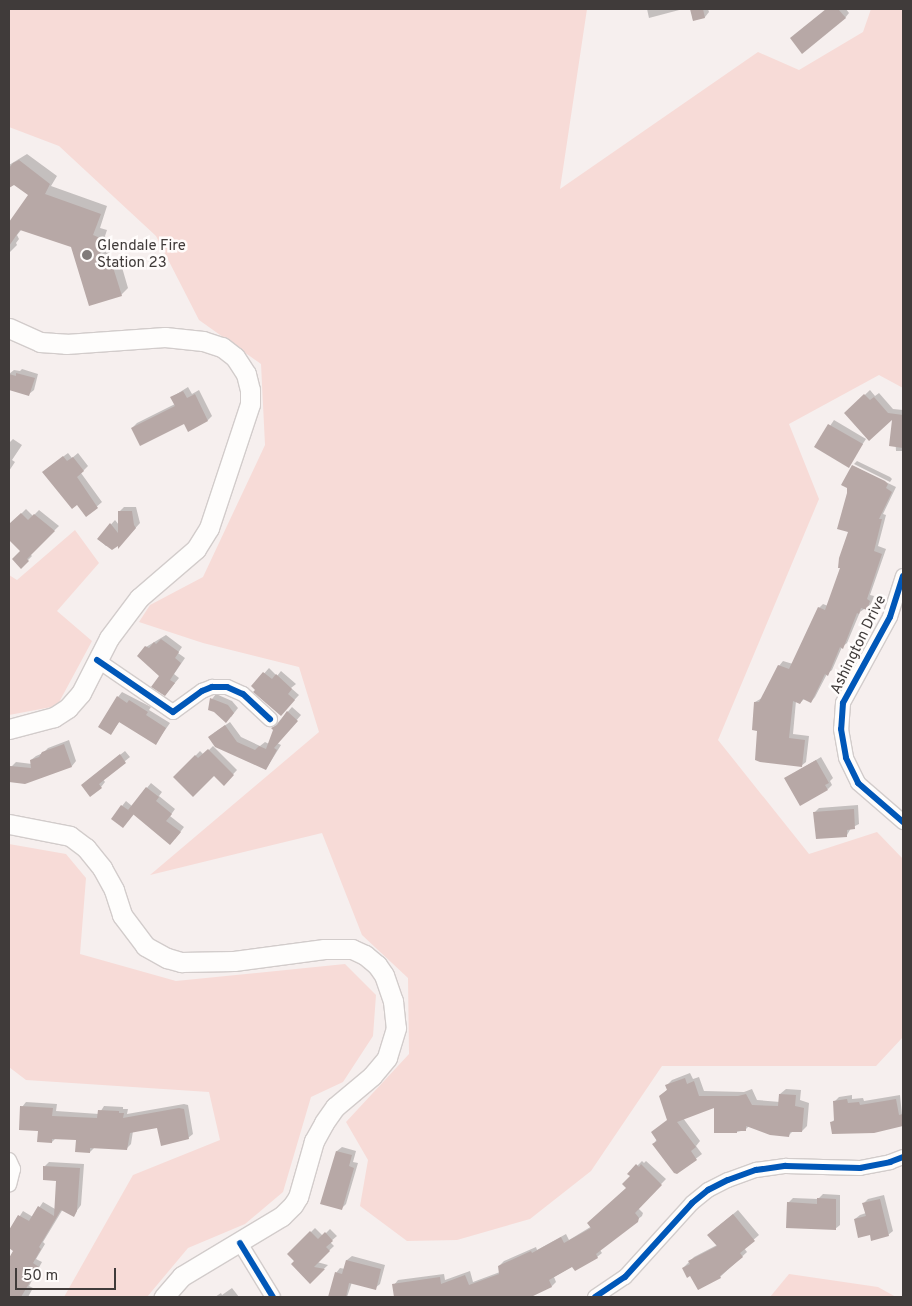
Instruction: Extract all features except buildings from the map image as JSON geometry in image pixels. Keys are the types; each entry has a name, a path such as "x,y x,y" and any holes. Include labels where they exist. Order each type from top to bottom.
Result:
{"main road":[{"path":"9,328 40,342 66,344 165,337 203,341 222,348 235,357 246,374 250,390 250,404 209,528 196,549 139,598 109,638 81,693 68,708 54,717 9,729"},
{"path":"9,824 70,836 86,848 102,868 114,890 122,915 145,946 167,958 181,962 234,961 341,948 365,955 384,975 393,1001 396,1028 387,1058 372,1076 335,1107 324,1124 314,1141 298,1197 293,1205 282,1216 240,1243 182,1276 164,1297"}],"street":[{"name":"Ashington Drive","path":"903,576 890,617 843,703 841,729 846,758 858,783 903,822"},
{"path":"97,660 173,712 202,691 212,687 227,687 243,694 270,719"},
{"path":"599,1296 625,1277 692,1203 708,1190 728,1180 756,1170 786,1166 860,1168 890,1162 903,1157"},
{"path":"9,1160 13,1169 9,1185"},
{"path":"240,1243 274,1297"}],"shaded area":[{"path":"9,9 587,9 560,189 758,52 799,70 863,32 871,9 903,9 903,388 879,375 789,424 819,499 718,740 809,854 877,832 903,859 903,1037 876,1066 662,1066 591,1171 530,1219 457,1240 407,1241 360,1206 368,1160 346,1122 409,1054 408,978 362,935 322,833 150,875 319,732 299,667 203,643 139,622 150,605 203,577 265,445 261,364 199,320 156,236 59,146 9,127"},
{"path":"75,530 99,563 57,611 92,641 57,706 9,715 9,575 17,580"},
{"path":"9,844 66,854 86,878 80,954 176,981 345,964 376,995 373,1036 343,1082 311,1097 283,1192 245,1224 188,1248 147,1297 64,1297 133,1175 220,1140 209,1092 26,1080 9,1067"},
{"path":"789,1274 878,1287 896,1297 770,1297"}],"cycle path":[{"path":"903,576 890,617 843,703 841,729 846,758 858,783 903,822"},
{"path":"97,660 173,712 202,691 212,687 227,687 243,694 270,719"},
{"path":"595,1297 625,1277 692,1203 708,1190 728,1180 756,1170 786,1166 860,1168 890,1162 903,1157"},
{"path":"240,1243 273,1297"}],"place":[{"name":"Glendale Fire Station 23","path":"87,255"}]}
